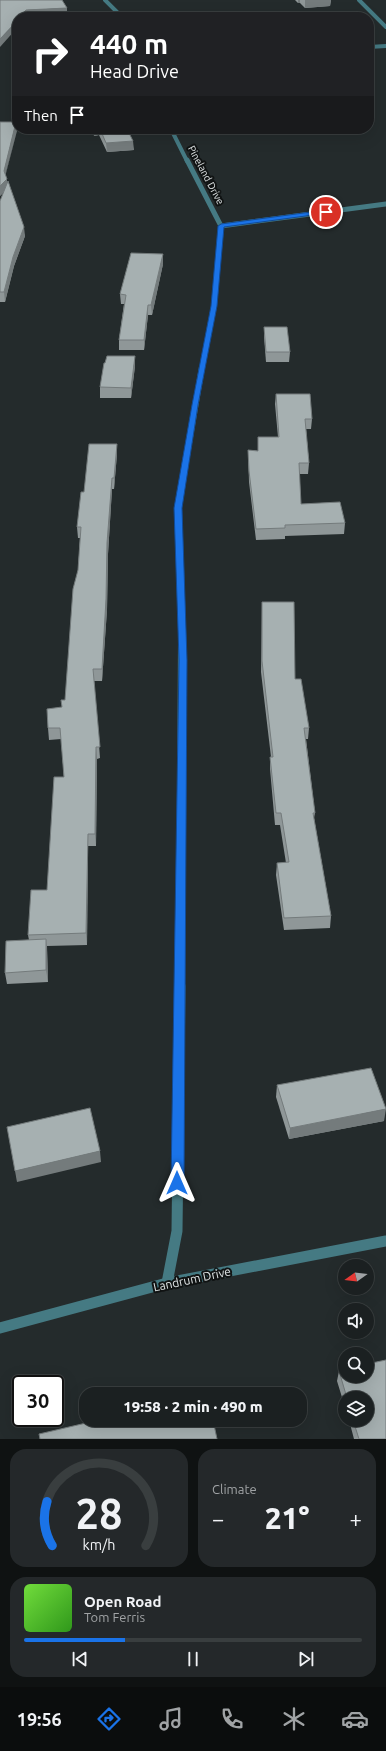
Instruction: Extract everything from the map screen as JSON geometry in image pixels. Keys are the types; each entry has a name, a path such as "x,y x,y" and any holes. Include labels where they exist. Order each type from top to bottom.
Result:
{"street":[{"path":"105,0 117,12"},
{"path":"359,0 371,12"},
{"path":"374,15 386,27"},
{"path":"374,46 386,46"},
{"name":"Pineland Drive","path":"174,134 221,226"},
{"path":"167,1283 177,1231 183,660 178,508 195,405 214,306 221,226 386,204"},
{"name":"Landrum Drive","path":"0,1328 167,1283 386,1241"}],"building":[{"path":"0,0 62,0 67,8 12,12 12,26 0,39"},
{"path":"0,122 12,122 13,134 4,171 7,179 0,186"},
{"path":"102,134 130,134 133,141 106,143"},
{"path":"8,181 24,227 13,257 4,292 0,292 0,201"},
{"path":"131,253 163,254 151,305 148,305 144,340 119,340 126,295 120,294"},
{"path":"264,327 287,327 290,352 266,352"},
{"path":"107,356 135,356 131,388 100,387 104,363"},
{"path":"276,394 310,394 312,419 305,419 309,463 299,463 301,504 340,502 345,523 285,525 285,528 256,529 248,450 258,451 258,437 279,437"},
{"path":"89,444 117,444 114,478 112,478 107,543 106,599 102,669 93,669 100,747 96,747 95,834 88,834 86,933 28,935 31,890 47,890 54,777 64,777 60,728 48,728 47,709 62,707 61,700 65,700 73,589 78,570 81,527 77,527 81,492 84,492"},
{"path":"262,602 294,602 295,679 301,679 309,728 304,728 315,813 313,813 331,916 284,918 277,863 289,862 281,813 276,813 270,757 273,757 262,661"},
{"path":"46,939 46,970 5,973 6,941"},
{"path":"371,1068 386,1109 290,1128 277,1085"},
{"path":"90,1108 100,1151 15,1171 7,1127"},
{"path":"386,1360 386,1439 359,1439 355,1427 374,1427 374,1391 345,1391 343,1383 374,1383 374,1363"},
{"path":"79,1425 79,1427 214,1427 217,1439 40,1439 39,1434"}],"route":[{"path":"177,1183 183,660 178,508 195,405 214,306 221,226 326,212"}]}
